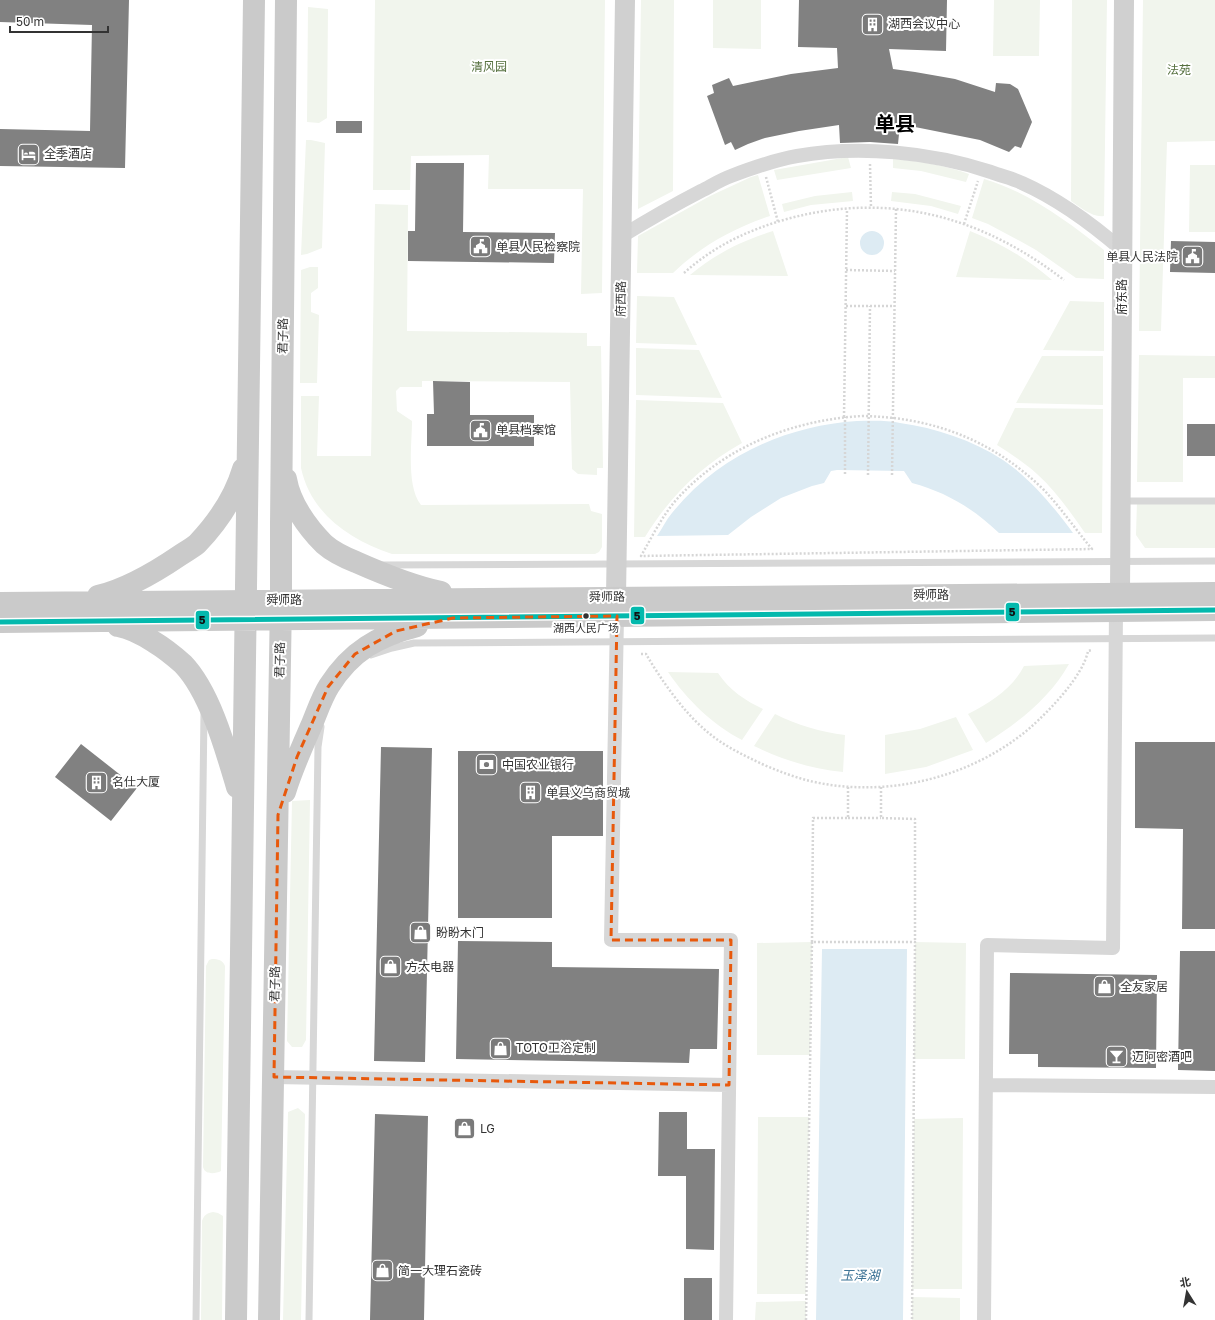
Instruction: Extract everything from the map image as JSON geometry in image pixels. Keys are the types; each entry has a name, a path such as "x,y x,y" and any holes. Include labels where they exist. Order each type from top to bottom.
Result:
{"main road":[{"path":"236,1320 254,0"},
{"name":"君子路","path":"269,1320 281,610 281,451 286,0"},
{"path":"281,451 290,494 298,510 311,529 325,545 342,556 386,575 430,590 477,599"},
{"path":"72,612 101,595 147,577 196,545 210,529 224,509 240,477 247,454"},
{"name":"舜师路","path":"281,610 453,618 617,607 1118,602 1215,593"},
{"name":"舜师路","path":"0,603 72,612 281,610 477,599 617,607"},
{"name":"舜师路","path":"1118,602 1215,610"},
{"path":"72,612 120,626 143,635 163,648 183,664 195,680 215,722 237,786 242,814"},
{"name":"舜师路","path":"0,622 72,612"},
{"path":"278,815 297,757 328,687 345,671 355,654 375,640 396,631 453,618"}],"street":[{"name":"府西路","path":"617,607 625,0"},
{"name":"府东路","path":"1118,602 1121,502 1124,0"},
{"path":"622,236 673,205 729,177 762,165 797,156 833,152 870,152 904,153 950,160 1021,182 1055,201 1098,230 1122,250"},
{"path":"984,1320 987,945 1113,948 1118,602"},
{"path":"617,607 611,940 731,940 726,1320"},
{"path":"274,1077 729,1085"},
{"path":"986,1085 1215,1087"}],"lane":[{"path":"1121,502 1215,501"},
{"path":"363,565 1215,561"},
{"path":"364,660 375,653 414,643 1215,638"},
{"path":"333,695 345,671"},
{"path":"196,1320 204,697"},
{"path":"309,1320 318,747 319,731 324,718"}],"path":[{"path":"870,152 872,208"},
{"path":"762,165 778,222"},
{"path":"964,224 982,170"},
{"path":"684,273 706,255 729,241 778,222 819,212 872,208 896,209 930,214 964,224 1012,245 1064,280"},
{"path":"844,474 847,209"},
{"path":"892,475 896,209"},
{"path":"846,270 895,271"},
{"path":"846,306 894,306"},
{"path":"868,475 870,306"},
{"path":"845,418 893,418 921,422 973,440 1005,458 1044,490 1092,549 641,556 665,515 676,500 716,464 743,448 776,433 798,426 845,418"},
{"path":"641,654 646,654 656,672 703,728 730,748 780,771 811,781 848,786 881,787 917,782 949,774 1004,748 1021,736 1042,717 1071,685 1087,658 1088,651 1092,650"},
{"path":"848,786 848,818"},
{"path":"880,818 881,787"},
{"path":"806,1320 813,818 915,819 912,1320"},
{"path":"812,942 915,942"}],"highlighted area":[{"path":"617,616 611,940 731,940 729,1085 274,1077 278,815 297,757 328,687 355,654 396,631 453,618"}],"green space":[{"name":"清风园","path":"375,0 605,0 602,293 581,294 583,189 488,189 489,155 411,156 410,190 373,190"},
{"path":"641,0 674,0 673,191 638,209"},
{"path":"713,0 761,0 761,49 713,48"},
{"path":"994,0 1040,0 1039,56 993,56"},
{"path":"1072,0 1107,0 1104,216 1091,214 1071,201"},
{"name":"法苑","path":"1143,0 1215,0 1215,141 1167,142 1161,331 1139,331"},
{"path":"308,7 328,9 327,118 319,123 307,122"},
{"path":"306,140 325,143 322,248 301,255"},
{"path":"848,157 851,168 777,180 774,170"},
{"path":"893,159 931,164 969,174 966,182 921,171 893,168"},
{"path":"1190,165 1215,165 1215,232 1189,232"},
{"path":"758,175 770,216 744,226 718,239 695,254 673,273 637,273 638,236 710,196"},
{"path":"984,179 1017,192 1032,200 1062,219 1104,250 1104,279 1076,278 1036,250 988,224 972,218"},
{"path":"852,192 853,201 811,205 784,212 782,204 815,196"},
{"path":"892,192 915,194 961,206 958,214 931,206 891,201"},
{"path":"375,204 408,205 407,331 587,333 587,346 601,346 603,468 597,468 597,475 578,474 572,469 570,382 422,381 422,387 400,387 396,391 397,411 412,421 411,464 413,487 416,497 421,505 589,504 591,511 602,514 602,547 599,552 595,554 392,554 361,541 347,533 323,512 314,499 306,484 301,468 301,396 319,396 317,456 371,456"},
{"path":"773,231 788,276 690,275 710,260 730,248"},
{"path":"970,231 1013,252 1052,280 956,277"},
{"path":"310,267 318,267 318,288 311,293 311,312 319,315 317,383 300,383 301,270"},
{"path":"637,296 674,297 697,345 636,343"},
{"path":"1070,301 1104,302 1104,351 1043,350"},
{"path":"636,348 699,350 722,398 636,395"},
{"path":"1139,355 1215,356 1215,378 1183,378 1183,482 1137,482"},
{"path":"1042,356 1103,356 1103,405 1016,403"},
{"path":"636,400 723,403 742,443 713,462 688,483 665,508 645,537 634,537"},
{"path":"1015,408 1103,409 1102,533 1085,533 1063,502 1044,481 1023,462 997,445"},
{"path":"1137,501 1215,501 1215,548 1145,548 1136,535"},
{"path":"1069,664 1053,688 1043,699 1010,727 986,743 968,714 985,705 1007,688 1024,666"},
{"path":"668,672 718,673 727,685 738,694 763,709 742,740 721,727 701,711"},
{"path":"775,714 809,728 845,735 843,772 820,769 798,763 776,756 754,746"},
{"path":"956,717 973,750 926,767 885,774 885,735 920,729"},
{"path":"310,800 306,1040 302,1047 292,1047 287,1041 292,801"},
{"path":"812,942 810,1055 757,1055 757,943"},
{"path":"915,942 966,943 965,1059 914,1059"},
{"path":"209,960 220,960 225,966 221,1171 216,1173 208,1173 203,1167 206,966"},
{"path":"298,1108 305,1114 301,1320 283,1320 288,1112"},
{"path":"758,1117 809,1117 806,1294 757,1294"},
{"path":"963,1118 962,1289 912,1289 914,1119"},
{"path":"213,1212 223,1216 222,1320 201,1320 202,1221 206,1215"},
{"path":"912,1297 960,1298 960,1320 912,1320"},
{"path":"806,1301 806,1320 755,1320 756,1302"}],"water":[{"path":"872,231 877,232 883,238 883,248 877,254 872,255 867,254 861,248 860,243 861,238 867,232"},
{"path":"857,421 889,421 913,425 953,436 979,446 1003,460 1023,475 1050,503 1073,533 999,533 980,516 959,502 936,491 912,483 904,471 837,470 831,471 824,483 781,498 751,517 728,535 657,536 670,516 690,493 710,475 732,460 779,437 804,429"},
{"name":"玉泽湖","path":"822,949 907,949 903,1320 816,1320"}],"building":[{"path":"0,0 129,0 125,168 0,166 0,129 90,131 92,25 0,22"},
{"path":"799,0 947,0 946,51 889,49 893,69 955,79 995,92 996,83 1010,84 1018,89 1032,122 1021,148 1015,146 1009,152 980,140 900,124 898,144 870,142 840,143 839,125 765,138 735,150 731,142 725,145 707,96 714,93 712,85 729,78 733,86 791,74 838,68 837,48 798,47"},
{"path":"336,121 362,121 362,133 336,133"},
{"path":"416,163 464,163 463,232 555,233 554,263 408,261 408,231 415,231"},
{"name":"单县人民法院","path":"1171,241 1215,242 1215,273 1170,272"},
{"name":"单县档案馆","path":"433,381 470,382 470,415 534,415 534,446 427,446 427,414 434,414"},
{"path":"1187,424 1215,424 1215,456 1187,456"},
{"path":"1135,742 1215,742 1215,929 1182,929 1183,829 1135,828"},
{"name":"名仕大厦","path":"81,744 137,788 111,821 55,777"},
{"path":"381,747 432,748 425,1062 374,1061"},
{"name":"单县义乌商贸城","path":"458,751 603,751 603,836 552,836 552,918 458,918"},
{"path":"458,941 552,942 552,967 719,969 717,1049 690,1049 689,1063 456,1059"},
{"path":"1180,951 1215,951 1215,1071 1178,1070"},
{"path":"1010,973 1157,975 1156,1068 1038,1067 1038,1054 1009,1054"},
{"path":"659,1112 687,1112 687,1149 715,1149 714,1250 686,1249 686,1176 658,1176"},
{"path":"375,1114 428,1116 424,1320 370,1320"},
{"path":"684,1278 712,1278 712,1320 684,1320"}],"transit line":[{"name":"5","path":"0,622 1215,610"}],"place":[{"name":"湖西会议中心","path":"873,24"},
{"name":"全季酒店","path":"28,154"},
{"name":"单县人民检察院","path":"481,247"},
{"name":"单县人民法院","path":"1193,257"},
{"name":"单县档案馆","path":"481,430"},
{"name":"湖西人民广场","path":"586,616"},
{"name":"中国农业银行","path":"486,765"},
{"name":"名仕大厦","path":"96,782"},
{"name":"单县义乌商贸城","path":"531,793"},
{"name":"盼盼木门","path":"421,933"},
{"name":"方太电器","path":"391,967"},
{"name":"全友家居","path":"1104,987"},
{"name":"TOTO卫浴定制","path":"501,1048"},
{"name":"迈阿密酒吧","path":"1117,1057"},
{"name":"LG","path":"465,1129"},
{"name":"简一大理石瓷砖","path":"383,1271"}],"district":[{"name":"单县","path":"895,124"}]}
